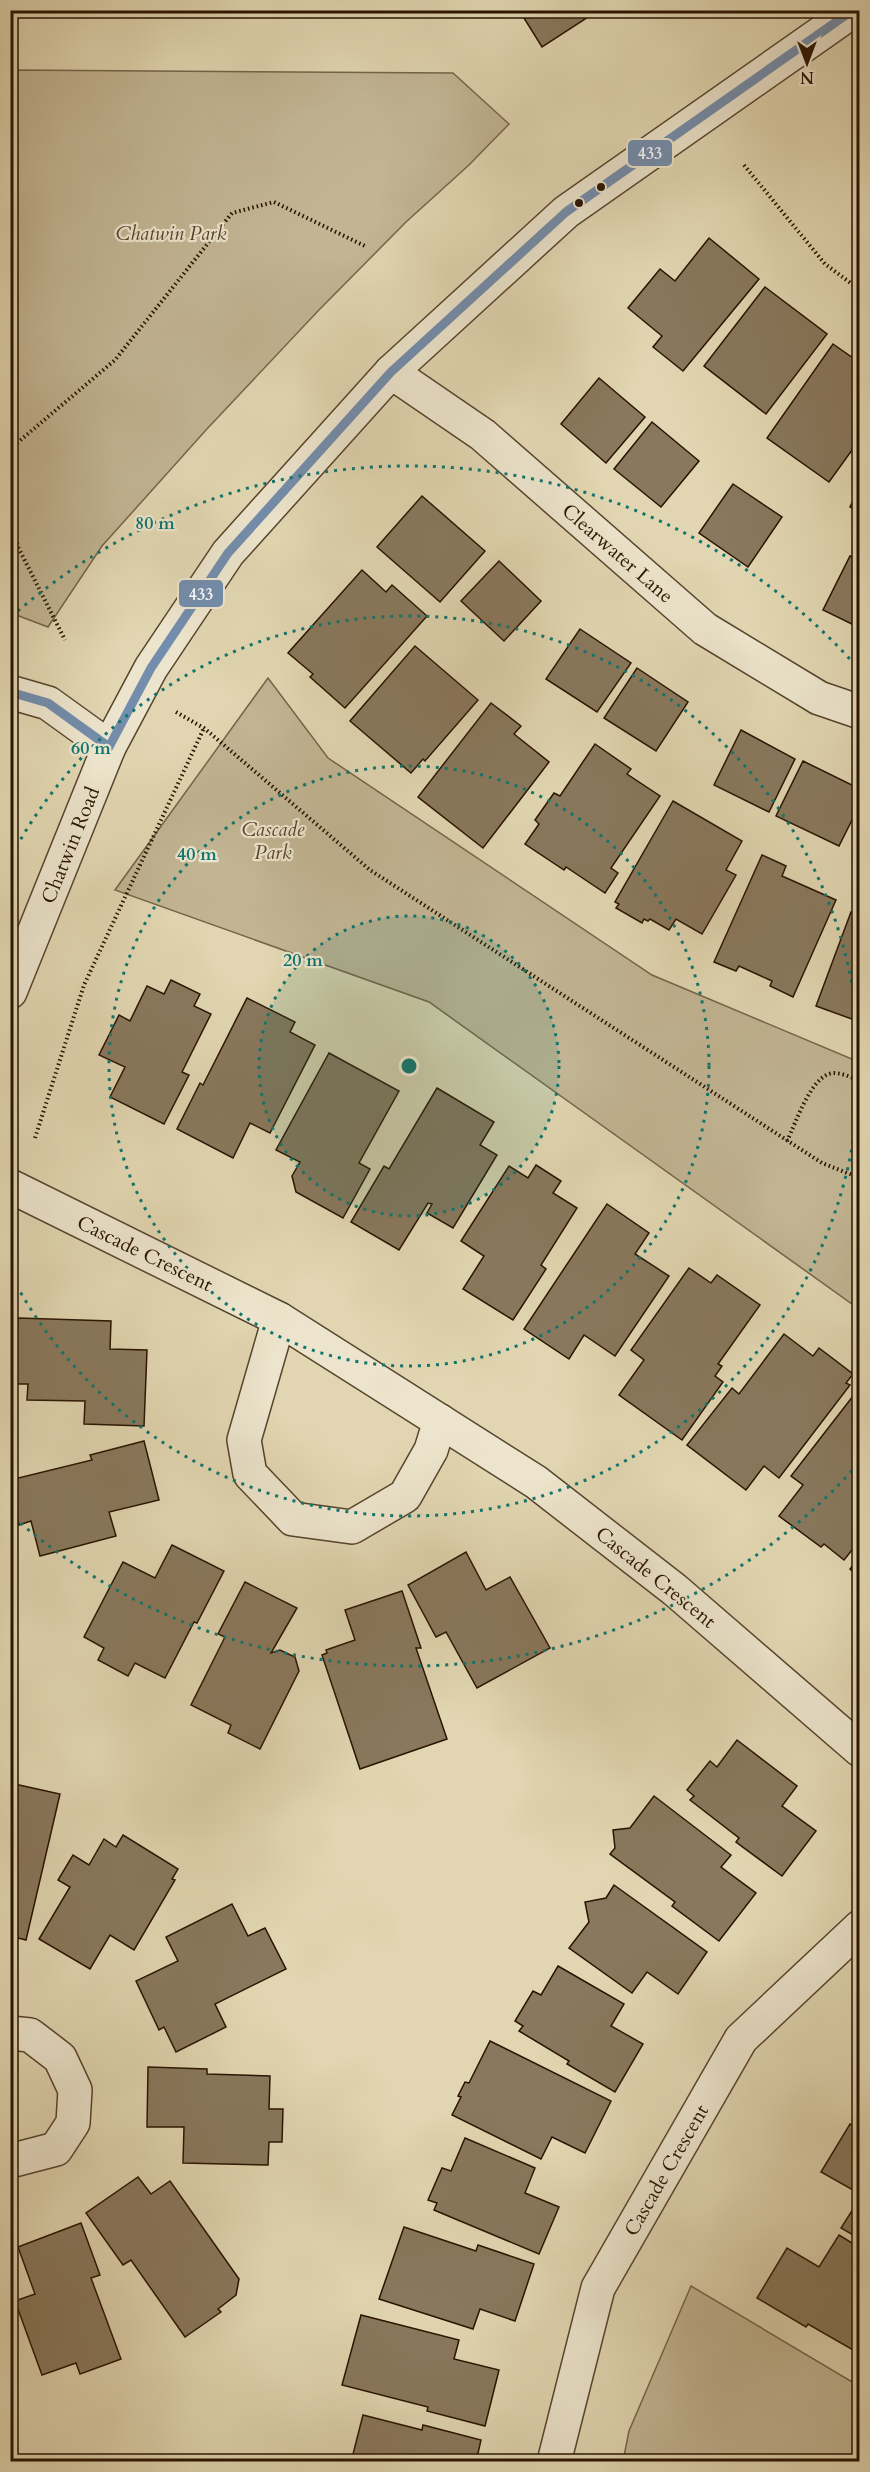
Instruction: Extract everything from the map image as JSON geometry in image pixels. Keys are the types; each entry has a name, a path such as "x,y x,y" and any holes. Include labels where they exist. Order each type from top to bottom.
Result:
{"street":[{"name":"Chatwin Road","path":"10,992 109,747 138,690 176,627 228,553 391,372 566,212 837,15"},
{"name":"Clearwater Lane","path":"391,372 483,435 705,629 819,698 860,712"},
{"path":"10,692 48,703 109,747"},
{"name":"Cascade Crescent","path":"10,1186 279,1319 536,1482 675,1590 860,1750"},
{"path":"279,1319 244,1440 250,1474 293,1519 352,1527 405,1496 431,1450 440,1421"},
{"name":"Cascade Crescent","path":"554,2462 598,2288 610,2267 741,2039 860,1927"},
{"path":"10,2033 30,2035 60,2058 75,2090 73,2123 56,2149 10,2161"}],"path":[{"path":"744,165 825,264 860,290"},
{"path":"10,449 115,360 232,213 274,202 367,247"},
{"path":"10,517 18,546 64,640"},
{"path":"138,690 204,728 370,870 787,1141 822,1163 860,1178"},
{"path":"35,1138 84,985 204,728"},
{"path":"787,1141 815,1082 830,1073 843,1074 860,1081"},
{"path":"849,2462 860,2454"}],"green space":[{"name":"Chatwin Park","path":"11,70 453,73 509,124 469,165 406,222 206,430 102,546 48,627 11,613"},
{"name":"Cascade Park","path":"268,678 328,758 652,975 859,1062 859,1309 429,1002 115,890"},
{"path":"691,2286 859,2386 859,2461 623,2461 629,2431"}],"building":[{"path":"519,10 599,10 542,47"},
{"path":"709,238 759,279 683,371 653,347 662,336 628,308 660,269 675,281"},
{"path":"765,287 827,334 766,414 704,366"},
{"path":"833,344 860,363 860,439 829,482 767,438"},
{"path":"599,378 645,417 606,463 561,424"},
{"path":"652,422 699,461 661,507 614,469"},
{"path":"733,484 782,517 748,567 699,533"},
{"path":"860,487 860,512 850,507"},
{"path":"422,496 485,551 440,602 377,547"},
{"path":"850,556 860,560 860,628 823,610"},
{"path":"499,561 541,601 504,641 461,601"},
{"path":"362,570 386,592 392,585 427,616 345,708 310,677 313,674 288,653"},
{"path":"580,629 631,663 597,712 546,679"},
{"path":"415,646 478,700 425,761 423,759 411,773 350,721"},
{"path":"637,668 688,702 656,751 604,718"},
{"path":"491,703 521,726 514,734 549,762 483,848 418,797"},
{"path":"741,730 795,759 769,812 714,785"},
{"path":"595,744 631,769 627,774 660,796 611,868 618,873 605,893 566,867 564,870 525,844 539,824 535,820 554,793 560,796"},
{"path":"803,761 860,789 860,804 839,846 776,816"},
{"path":"673,801 742,841 726,870 736,875 702,934 676,919 669,930 650,919 648,921 644,919 642,923 616,908 619,904 615,902"},
{"path":"762,855 786,866 782,876 836,900 793,997 770,986 772,981 739,966 736,971 714,962"},
{"path":"851,912 860,915 860,1022 816,1006"},
{"path":"171,980 200,994 194,1006 211,1014 182,1072 189,1075 164,1124 110,1097 125,1067 99,1055 119,1015 130,1021 147,986 164,994"},
{"path":"247,998 295,1022 290,1032 315,1045 270,1133 250,1123 233,1158 177,1129 200,1083 203,1085"},
{"path":"329,1053 399,1091 359,1163 370,1169 343,1218 296,1192 292,1176 300,1162 276,1150"},
{"path":"437,1088 494,1122 480,1145 497,1155 453,1228 427,1213 432,1204 428,1203 399,1250 351,1222 384,1166 389,1169"},
{"path":"536,1165 561,1181 553,1193 577,1208 541,1265 546,1269 513,1320 463,1289 484,1256 461,1241 509,1166 528,1178"},
{"path":"607,1204 649,1233 635,1254 669,1276 615,1356 584,1335 569,1359 524,1329"},
{"path":"689,1268 711,1283 717,1275 760,1305 718,1364 722,1366 715,1376 723,1382 682,1440 619,1395 644,1360 631,1350"},
{"path":"18,1318 111,1321 110,1349 147,1350 144,1426 84,1424 85,1401 27,1400 28,1384 15,1384"},
{"path":"784,1334 813,1356 819,1348 853,1374 846,1383 850,1385 779,1478 764,1466 746,1490 687,1445 732,1388 739,1394"},
{"path":"857,1391 860,1394 860,1540 844,1560 824,1544 821,1547 779,1516 803,1485 791,1476"},
{"path":"144,1441 159,1500 109,1512 116,1536 40,1556 31,1521 19,1525 10,1491 10,1480 92,1460 90,1455"},
{"path":"172,1545 224,1571 165,1678 135,1663 128,1676 98,1660 104,1648 84,1637 123,1562 155,1578"},
{"path":"466,1552 486,1590 510,1577 550,1648 477,1688 446,1632 436,1637 408,1585"},
{"path":"860,1556 860,1577 850,1569"},
{"path":"245,1582 297,1608 271,1653 280,1650 295,1657 299,1671 260,1749 228,1733 231,1725 191,1705 225,1637 218,1634"},
{"path":"402,1591 421,1648 416,1648 447,1739 360,1769 322,1655 327,1653 326,1650 355,1640 345,1610"},
{"path":"737,1740 797,1786 782,1806 816,1831 782,1876 736,1842 739,1838 690,1800 694,1796 687,1790 710,1761 717,1767"},
{"path":"10,1783 60,1794 26,1940 10,1936"},
{"path":"654,1796 731,1855 721,1867 756,1893 719,1941 672,1906 675,1902 610,1854 615,1848 613,1830 630,1828"},
{"path":"123,1835 178,1869 172,1879 175,1880 134,1950 110,1935 90,1969 39,1939 70,1887 58,1880 73,1855 89,1865 104,1839 116,1847"},
{"path":"614,1885 707,1952 678,1994 647,1972 632,1993 569,1948 589,1922 585,1902 606,1898"},
{"path":"232,1904 248,1936 265,1928 286,1969 215,2004 226,2027 176,2052 164,2027 159,2030 136,1981 178,1961 166,1937"},
{"path":"558,1966 624,2004 611,2026 643,2044 615,2092 567,2064 569,2061 519,2031 523,2026 515,2021 533,1991 541,1995"},
{"path":"490,2041 611,2101 585,2153 552,2137 541,2159 452,2115 465,2082 469,2083"},
{"path":"148,2067 207,2069 207,2074 270,2076 269,2109 283,2109 282,2142 269,2142 268,2165 183,2163 184,2127 147,2127"},
{"path":"850,2124 860,2130 860,2194 821,2172"},
{"path":"465,2138 535,2168 525,2193 559,2207 539,2254 434,2210 437,2203 428,2200 442,2168 451,2171"},
{"path":"138,2177 151,2194 170,2181 239,2279 236,2295 218,2309 221,2312 185,2337 131,2260 123,2265 86,2213"},
{"path":"860,2198 860,2239 841,2228"},
{"path":"81,2223 100,2275 91,2278 121,2359 80,2374 76,2363 42,2375 15,2301 35,2294 18,2247"},
{"path":"404,2227 476,2251 478,2245 534,2264 515,2321 480,2309 473,2329 379,2299"},
{"path":"839,2235 860,2248 860,2354 808,2324 806,2327 757,2298 787,2248 819,2267"},
{"path":"361,2315 459,2340 454,2359 499,2370 485,2426 427,2411 428,2407 342,2385"},
{"path":"363,2415 422,2430 423,2425 481,2440 476,2462 351,2462"}],"transit line":[{"name":"433","path":"10,692 48,703 109,747 151,668 228,553 391,372 566,212 853,10"}]}
